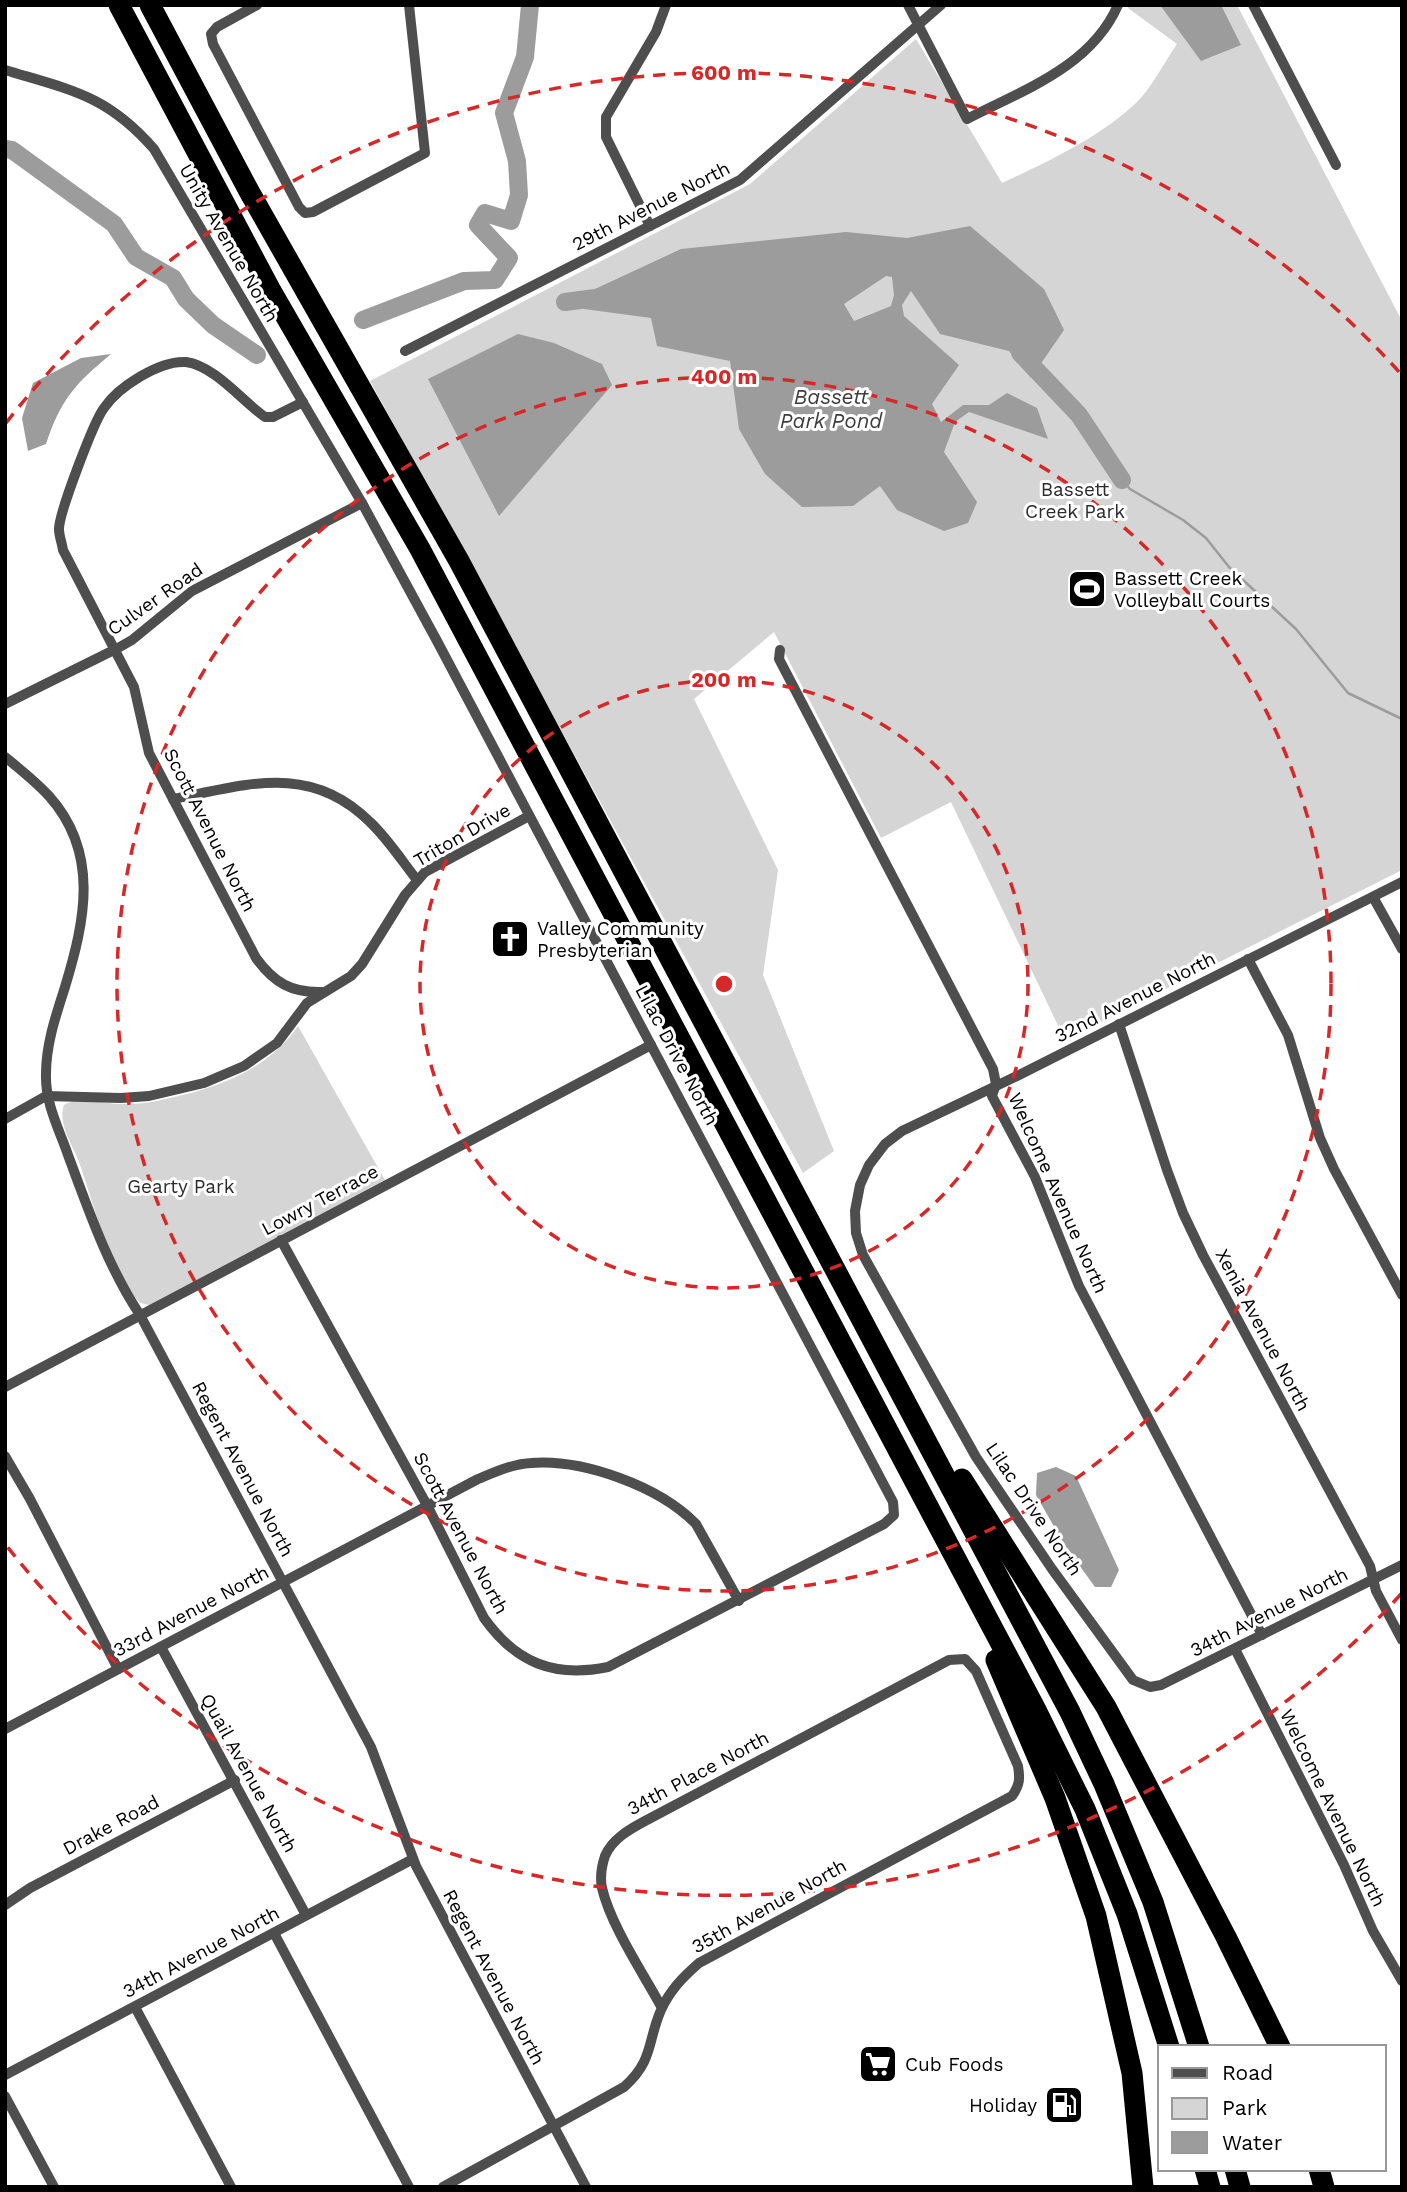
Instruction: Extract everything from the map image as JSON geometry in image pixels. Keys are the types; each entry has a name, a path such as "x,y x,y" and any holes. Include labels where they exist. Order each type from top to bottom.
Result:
{"highway":[{"path":"119,5 270,289 433,573 1035,1707 1085,1809 1127,1914 1168,2045"},
{"path":"150,5 268,227 459,561 1070,1712 1104,1784 1153,1902 1198,2045"},
{"path":"874,1341 924,1411 967,1488 1040,1599 1106,1707 1233,1949 1279,2045"},
{"path":"944,1535 1055,1798 1096,1916 1132,2073 1143,2187"}],"street":[{"path":"256,5 217,27 211,34 213,44 299,207 305,213 313,212 425,153 409,5"},
{"path":"650,226 606,137 604,127 611,108 656,32 666,5"},
{"path":"908,5 967,119 1071,64 1102,34 1118,5"},
{"name":"29th Avenue North","path":"405,351 740,180 941,5"},
{"path":"1253,5 1336,165"},
{"name":"Unity Avenue North","path":"5,70 89,96 117,112 135,127 154,149 362,503"},
{"name":"Scott Avenue North","path":"303,402 274,417 265,417 198,365 177,362 158,368 117,394 97,418 59,528 63,550 134,687 149,753 257,958 276,982 306,993 322,992"},
{"name":"Culver Road","path":"5,704 132,640 192,591 362,503"},
{"name":"Lilac Drive North","path":"362,503 892,1502 894,1515"},
{"name":"Welcome Avenue North","path":"780,650 779,660 993,1069 996,1084 992,1096 1035,1177 1079,1286 1262,1635"},
{"name":"Regent Avenue North","path":"5,757 50,797 65,817 82,863 85,888 83,913 79,938 47,1050 46,1096 99,1240 371,1747 413,1859 586,2187"},
{"path":"173,799 260,782 284,781 319,789 331,793 370,821 418,880"},
{"name":"Triton Drive","path":"46,1096 149,1097 216,1079 260,1057 289,1029 307,1003 322,992 337,986 362,964 405,895 425,872 529,817"},
{"name":"32nd Avenue North","path":"885,1144 902,1131 1402,882"},
{"path":"1373,897 1402,949"},
{"path":"1248,959 1288,1035 1320,1138 1334,1169 1402,1295"},
{"name":"Xenia Avenue North","path":"1119,1024 1183,1213 1370,1566 1376,1591 1402,1640"},
{"name":"Lowry Terrace","path":"5,1387 651,1045"},
{"path":"5,1119 46,1096"},
{"name":"Lilac Drive North","path":"885,1144 869,1165 860,1185 855,1211 856,1233 863,1255 963,1434 1005,1502 1126,1673 1140,1684 1150,1687"},
{"name":"Scott Avenue North","path":"281,1240 428,1507 484,1618 496,1635 528,1660 567,1671 608,1667 884,1524 894,1515"},
{"path":"5,1457 30,1499 118,1669"},
{"name":"33rd Avenue North","path":"5,1728 478,1479 502,1469 528,1463 579,1466 604,1473 647,1490 686,1514 704,1536 738,1601"},
{"name":"34th Avenue North","path":"1150,1687 1169,1681 1402,1565"},
{"name":"Quail Avenue North","path":"161,1647 306,1916"},
{"name":"Welcome Avenue North","path":"1235,1649 1344,1865 1373,1931 1402,1981"},
{"name":"34th Place North","path":"662,2008 613,1916 601,1886 601,1870 606,1854 614,1842 630,1829 949,1660 965,1659 976,1671 1018,1766 1018,1788"},
{"name":"Drake Road","path":"5,1905 30,1888 235,1780"},
{"name":"35th Avenue North","path":"443,2187 610,2096 635,2077 651,2050 662,2008 682,1977 699,1963 1004,1801 1018,1788"},
{"name":"34th Avenue North","path":"5,2075 413,1859"},
{"path":"274,1933 409,2187"},
{"path":"135,2007 231,2187"},
{"path":"5,2096 54,2187"}],"green space":[{"name":"Bassett Creek Park","path":"1129,5 1237,5 1402,321 1402,870 1065,1040 951,802 881,838 774,632 694,699 778,870 763,975 834,1151 803,1173 370,381 750,184 916,39 1002,183 1038,166 1090,138 1137,102 1177,44 1128,8"},
{"name":"Gearty Park","path":"298,1026 385,1180 149,1305 140,1303 129,1289 111,1255 64,1127 64,1105 77,1101 144,1103 225,1082 258,1065 286,1041"}],"water":[{"path":"1160,5 1221,5 1241,45 1201,61"},
{"name":"Bassett Park Pond","path":"970,226 1044,289 1064,330 1031,378 1009,351 940,334 911,291 902,305 904,316 959,365 932,404 941,422 963,405 989,405 1007,393 1037,408 1048,439 969,412 955,422 944,452 977,502 968,523 944,531 897,510 880,486 853,506 802,507 765,474 739,429 730,361 657,346 651,318 584,309 580,296 681,249 846,232 907,238","holes":["886,276 892,277 894,295 891,306 854,321 844,304"]},
{"path":"518,334 554,343 602,364 612,385 499,516 428,379"},
{"path":"111,354 71,393 57,415 46,444 28,451 22,418 33,383 81,358"},
{"path":"1056,1467 1076,1476 1119,1570 1111,1587 1095,1587 1064,1544 1036,1495 1037,1473"}],"waterway":[{"path":"363,320 464,281 495,280 509,258 478,225 485,213 511,221 519,195 517,161 504,113 525,57 530,5"},
{"path":"5,149 12,150 114,224 136,257 173,278 186,299 213,325 257,355"},
{"path":"565,302 603,297"},
{"path":"1020,353 1079,415 1122,480"},
{"path":"1122,480 1130,489 1183,520 1206,538 1229,567 1296,629 1348,693 1402,719"}],"place":[{"name":"Bassett Creek Volleyball Courts","path":"1087,589"},
{"name":"Valley Community Presbyterian","path":"510,939"},
{"name":"Cub Foods","path":"878,2064"},
{"name":"Holiday","path":"1064,2105"}]}
